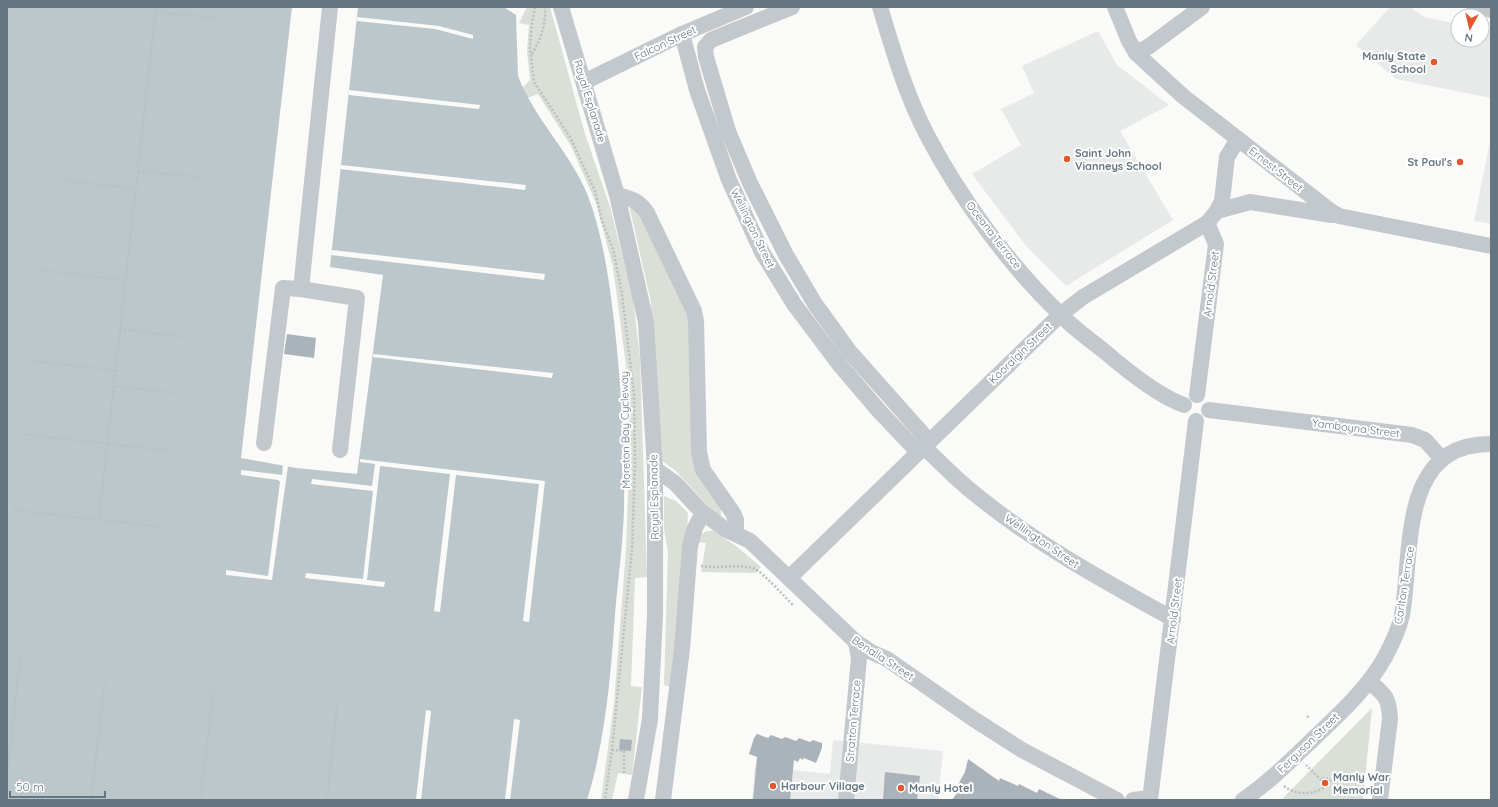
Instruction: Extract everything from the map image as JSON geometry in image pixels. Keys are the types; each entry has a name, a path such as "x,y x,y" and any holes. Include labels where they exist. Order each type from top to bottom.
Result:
{"street":[{"path":"301,289 330,7"},
{"name":"Royal Esplanade","path":"561,7 617,195 646,322 654,469 655,614 652,690 643,767 636,800"},
{"name":"Falcon Street","path":"584,82 682,34 746,7"},
{"name":"Falcon Street","path":"705,47 711,40 792,7"},
{"name":"Oceana Terrace","path":"880,7 906,85 927,134 951,178 983,225 1060,315 1126,369 1176,402 1184,405"},
{"name":"Ernest Street","path":"1115,7 1129,41 1136,52 1184,97 1316,201 1339,216 1491,246"},
{"path":"1136,52 1148,47 1202,7"},
{"path":"1475,7 1491,10"},
{"name":"Wellington Street","path":"682,34 697,90 726,172 762,252 794,304 839,364 880,412 923,446 974,494 1014,524 1072,563 1173,618"},
{"name":"Wellington Street","path":"705,47 706,57 728,131 750,183 786,255 815,304 849,351 923,446"},
{"path":"1212,217 1222,201 1227,157 1238,139"},
{"path":"617,195 629,197 640,203 647,213 694,311 696,321 699,452 703,470 733,513 736,520 736,534"},
{"name":"Kooralgin Street","path":"790,577 923,446 1060,315 1084,297 1212,217 1250,202 1339,216"},
{"name":"Arnold Street","path":"1197,395 1216,244 1212,217"},
{"path":"264,443 284,288 301,289 357,298 340,450"},
{"path":"1197,395 1206,399 1209,410 1206,417 1196,421 1186,416 1184,405 1189,398 1197,395"},
{"name":"Yamboyna Street","path":"1209,410 1412,435 1425,440 1442,459"},
{"name":"Arnold Street","path":"1150,799 1196,421"},
{"path":"1442,459 1468,446 1491,444"},
{"name":"Carlton Terrace","path":"1369,681 1390,647 1401,617 1413,517 1418,494 1427,475 1442,459"},
{"name":"Benalla Street","path":"654,469 675,483 704,512 725,529 750,541 790,577 856,642 887,659 972,718 1022,750 1117,800"},
{"path":"663,800 682,649 690,546 695,528 704,512"},
{"name":"Stratton Terrace","path":"846,800 859,658 856,642"},
{"path":"1369,681 1385,695 1389,706 1390,719 1380,800"},
{"name":"Ferguson Street","path":"1243,800 1266,785 1331,722 1369,681"},
{"path":"1133,800 1150,799"}],"path":[{"path":"99,519 156,7"},
{"name":"Moreton Bay Cycleway","path":"535,7 532,23 534,82 570,137 595,191 602,221 613,249 629,346 634,394 635,465 632,550 612,750 605,800"},
{"path":"532,54 537,45 546,19 545,7"},
{"path":"155,12 218,18"},
{"path":"138,171 200,176"},
{"path":"61,180 136,189"},
{"path":"39,270 126,280"},
{"path":"120,329 185,337"},
{"path":"29,361 116,370"},
{"path":"114,386 177,393"},
{"path":"21,434 171,451"},
{"path":"14,510 162,527"},
{"path":"689,564 714,568 731,566 756,569 794,606"},
{"path":"7,774 20,658"},
{"path":"91,800 105,681"},
{"path":"200,800 214,690"},
{"path":"327,800 337,706"},
{"path":"612,750 624,751 624,775"},
{"path":"1284,786 1292,792 1305,794 1327,786 1331,781 1325,777 1321,780 1305,765"}],"shaded area":[{"path":"7,7 292,7 241,458 296,468 357,474 383,275 330,267 358,7 504,7 516,15 518,76 534,107 581,180 598,226 608,274 619,368 624,462 623,535 603,732 587,800 7,800"},
{"path":"527,7 550,7 585,134 610,207 633,298 640,358 647,577 635,578 631,686 642,687 632,775 618,773 612,800 601,800 614,703 626,550 630,438 628,381 613,267 596,203 571,146 538,94 527,98 521,89 530,80 527,51 529,25 519,23"},
{"name":"Manly State School","path":"1390,7 1410,7 1424,17 1450,22 1450,48 1490,48 1491,30 1491,98 1396,79 1356,45"},
{"name":"Saint John Vianneys School","path":"1098,31 1117,65 1169,105 1120,131 1173,220 1066,286 1027,247 972,174 1021,145 1001,109 1034,93 1022,66"},
{"path":"1491,136 1491,224 1474,221"},
{"path":"629,205 638,208 689,317 696,464 721,509 721,518 717,516 676,471 661,460 654,371 651,302"},
{"path":"664,496 676,501 688,513 684,588 672,687 664,685 668,552 664,530"},
{"path":"714,531 736,546 761,567 755,573 701,572 706,543 698,542 703,533"},
{"path":"1372,708 1363,800 1284,800 1283,798"},
{"path":"833,740 943,751 938,800 752,800 755,766 830,774"}],"pier":[{"path":"357,17 439,26 473,35 473,39 435,29 357,21"},
{"path":"349,90 480,105 479,109 349,95"},
{"path":"341,165 526,185 525,190 340,169"},
{"path":"332,250 545,274 544,280 331,255"},
{"path":"373,354 553,373 552,378 373,357"},
{"path":"360,459 545,481 529,622 523,621 539,484 456,475 440,612 434,611 450,474 380,466 367,580 385,582 384,587 305,578 306,573 363,579 373,491 311,484 312,479 372,486 375,464 360,462"},
{"path":"283,465 288,466 272,580 226,575 226,570 268,576 280,482 278,480 241,475 241,470 282,475"},
{"path":"426,710 431,711 421,800 416,800"},
{"path":"514,719 520,720 510,800 505,800"}],"building":[{"path":"287,334 316,338 314,358 284,354"},
{"path":"757,734 768,738 771,735 782,739 785,737 796,741 799,738 810,742 813,740 822,743 822,748 816,763 804,758 803,760 800,758 798,762 794,760 790,800 753,800 757,757 749,754 754,738"},
{"path":"620,739 632,740 631,751 619,750"},
{"path":"968,759 999,781 1000,778 1018,786 1019,784 1037,793 1039,789 1062,800 952,800 957,793 954,792 965,772"},
{"name":"Manly Hotel","path":"885,772 920,776 917,800 883,800"}],"place":[{"name":"Manly State School","path":"1434,62"},
{"name":"Saint John Vianneys School","path":"1067,159"},
{"name":"St Paul's","path":"1460,162"},
{"name":"Manly War Memorial","path":"1325,783"},
{"name":"Harbour Village","path":"773,786"},
{"name":"Manly Hotel","path":"901,788"}]}
